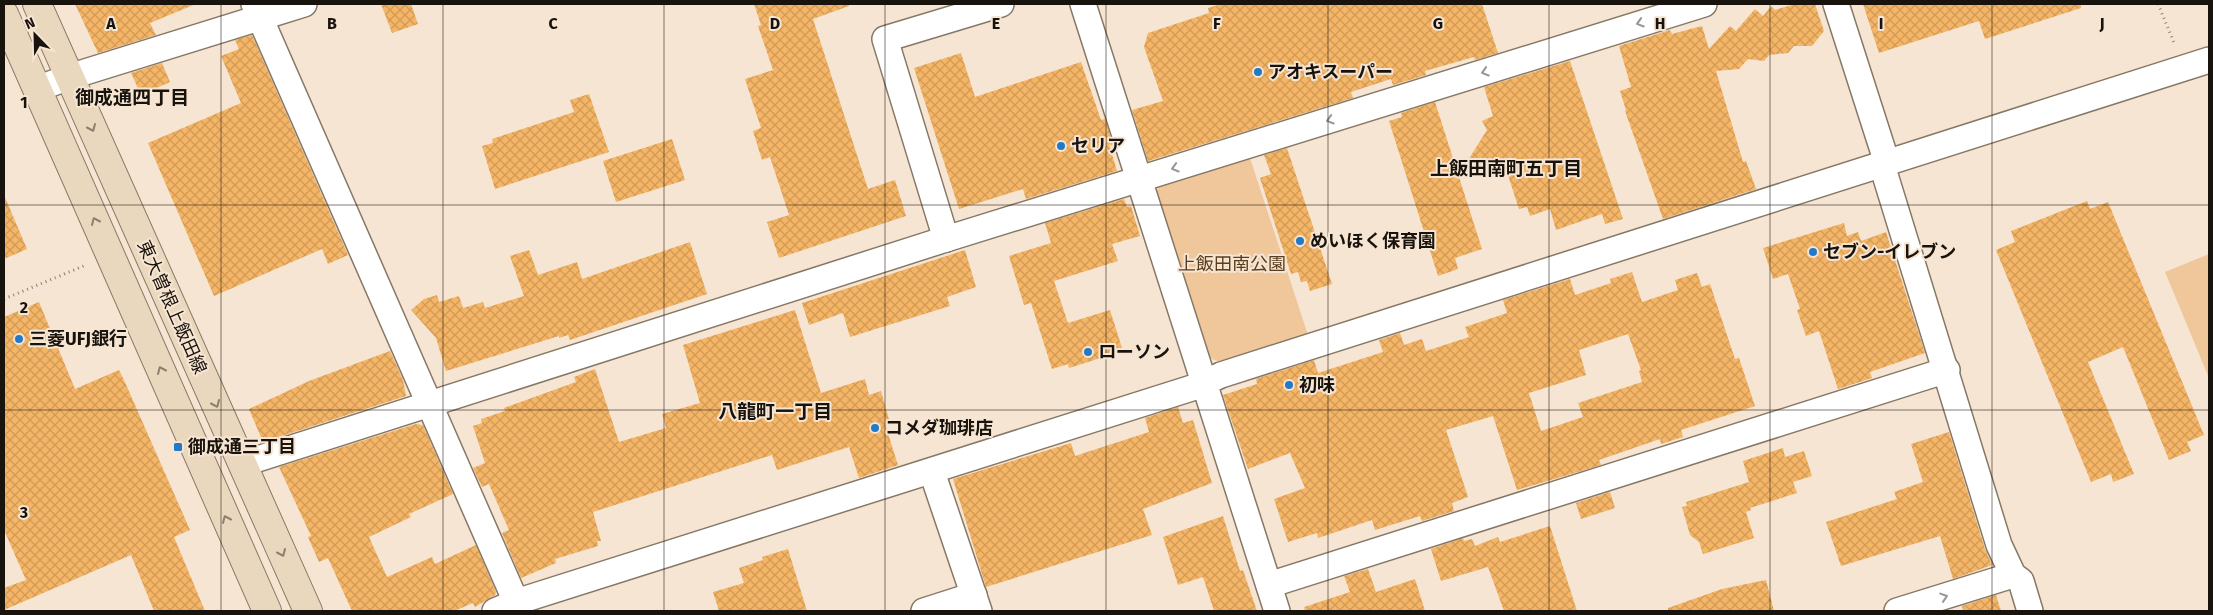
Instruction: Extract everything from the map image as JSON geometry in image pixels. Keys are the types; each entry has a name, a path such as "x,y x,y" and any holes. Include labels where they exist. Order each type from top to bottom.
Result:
{"street":[{"name":"東大曽根上飯田線","path":"37,4 308,611"},
{"path":"37,89 257,11 304,4"},
{"path":"946,239 885,39 1001,4"},
{"path":"1083,4 1277,611"},
{"path":"242,464 946,239 1704,4"},
{"path":"1836,4 1999,544 2013,575 2021,581 2030,611"},
{"path":"257,11 429,404 510,608 1205,383 1221,375 2209,60"},
{"name":"東大曽根上飯田線","path":"4,14 267,611"},
{"path":"1269,585 1947,370"},
{"path":"924,611 976,603 932,472"},
{"path":"1897,611 2013,575"}],"path":[{"path":"2158,4 2185,68"},
{"path":"4,299 94,262"}],"green space":[{"name":"上飯田南公園","path":"1250,158 1308,335 1220,362 1210,358 1155,193 1160,186"},
{"path":"2209,254 2209,378 2165,272"}],"building":[{"path":"75,4 196,4 150,23 156,35 98,53"},
{"path":"381,4 411,4 418,24 392,33"},
{"path":"754,4 849,4 849,6 813,19 868,189 895,180 906,216 779,258 767,222 789,215 770,157 762,160 753,131 761,128 745,79 773,70 758,26 761,25"},
{"path":"1221,4 1482,4 1498,53 1475,60 1474,57 1425,71 1426,75 1393,85 1391,79 1351,92 1353,98 1148,161 1132,110 1163,101 1144,47 1148,33 1209,13 1208,8"},
{"path":"1795,4 1815,4 1824,31 1812,46 1794,46 1788,53 1769,55 1764,61 1748,59 1739,69 1716,71 1743,162 1746,161 1756,189 1663,219 1625,111 1620,91 1631,87 1619,46 1670,30 1672,34 1702,26 1709,49 1730,26 1736,31 1755,9 1763,16 1771,6 1775,10"},
{"path":"1863,4 2081,4 2081,8 1985,39 1979,21 1879,53"},
{"path":"252,35 348,255 328,264 322,249 214,296 148,143 241,103 221,56 239,49 235,40"},
{"path":"961,53 975,97 1081,62 1101,120 1105,119 1114,147 1109,144 1117,171 1026,199 1023,189 959,209 914,68"},
{"path":"1570,61 1623,219 1605,224 1602,214 1556,230 1550,209 1530,216 1527,207 1519,209 1503,160 1460,173 1487,130 1482,121 1493,116 1484,87"},
{"path":"162,63 170,82 141,95 131,73"},
{"path":"589,94 609,152 495,189 482,146 493,143 492,139 574,112 570,100"},
{"path":"1435,102 1482,249 1455,258 1458,269 1438,276 1389,121 1402,117 1401,113"},
{"path":"672,139 685,180 616,202 603,161"},
{"name":"めいほく保育園","path":"1287,148 1332,284 1310,291 1307,281 1301,282 1298,272 1291,274 1260,178 1271,174 1264,155"},
{"path":"4,195 27,249 4,259"},
{"path":"1124,199 1127,207 1131,206 1140,236 1112,244 1118,261 1054,281 1068,323 1110,310 1123,351 1069,368 1068,364 1052,369 1031,303 1024,305 1009,256 1051,243 1045,223"},
{"path":"2087,201 2090,209 2108,202 2204,435 2187,442 2191,451 2169,460 2123,347 2088,362 2134,474 2113,482 2111,474 2091,482 1996,250 2015,242 2011,231"},
{"path":"1844,223 1847,236 1858,232 1861,241 1886,232 1925,353 1870,372 1872,378 1838,389 1819,331 1806,336 1797,310 1800,309 1788,274 1773,279 1763,248"},
{"path":"690,242 707,294 570,340 568,335 559,338 559,336 446,371 436,338 411,310 424,299 437,295 439,302 459,296 463,308 483,302 485,308 524,296 510,256 529,250 538,275 577,262 582,279"},
{"path":"965,250 976,287 947,297 950,306 850,337 843,313 809,325 802,303"},
{"path":"1632,272 1642,302 1678,290 1675,280 1697,273 1702,287 1710,284 1735,359 1739,358 1755,406 1681,430 1683,437 1661,444 1660,439 1599,460 1601,465 1517,490 1493,416 1446,430 1468,497 1452,503 1454,511 1422,521 1420,516 1375,530 1372,520 1318,538 1317,533 1288,542 1274,499 1305,488 1290,453 1248,469 1223,395 1257,384 1256,379 1314,360 1318,373 1383,352 1379,340 1400,333 1404,345 1422,339 1426,351 1469,337 1465,327 1507,313 1503,300 1570,279 1575,295 1611,283 1610,279","holes":["1628,334 1641,370 1639,371 1642,382 1578,403 1583,417 1541,431 1529,393 1586,375 1579,350"]},
{"path":"39,302 75,389 119,370 190,530 174,537 205,611 154,611 131,555 4,610 4,588 26,580 4,530 4,317"},
{"path":"795,310 821,393 865,379 869,395 881,391 890,423 885,424 898,465 859,478 849,447 777,470 772,455 593,512 601,541 597,541 598,546 555,559 556,563 521,578 502,533 509,530 489,484 482,487 473,468 485,463 473,426 482,423 481,419 505,411 504,408 576,382 574,377 595,369 619,442 666,428 662,414 700,403 683,345"},
{"path":"390,351 403,380 406,396 263,442 249,409 309,381"},
{"path":"1178,407 1183,423 1193,420 1212,483 1143,509 1152,535 986,587 953,479 1071,443 1075,456 1149,432 1145,418"},
{"path":"416,424 423,425 453,494 409,514 411,517 369,537 387,577 432,557 435,564 476,545 496,592 495,595 475,607 473,603 454,611 352,611 328,558 319,562 308,537 311,536 279,467"},
{"path":"1949,432 1985,549 1992,565 1953,579 1940,536 1841,566 1826,522 1897,499 1894,492 1923,482 1911,444"},
{"path":"1783,448 1785,457 1804,451 1812,476 1793,482 1797,493 1750,508 1751,510 1746,512 1754,538 1703,554 1699,542 1690,535 1682,507 1687,506 1686,502 1749,482 1743,461"},
{"path":"1610,492 1615,508 1581,519 1576,503"},
{"path":"1223,516 1240,571 1243,570 1257,611 1214,611 1203,577 1178,585 1163,537"},
{"path":"1550,526 1577,611 1504,611 1488,567 1441,581 1431,549 1463,538 1464,541 1472,539 1475,546 1498,537 1500,542"},
{"path":"788,549 807,611 719,611 713,592 744,583 739,568 763,560 762,557"},
{"path":"1368,569 1376,592 1415,579 1425,611 1305,611 1304,607 1350,592 1344,576"},
{"path":"1766,580 1774,611 1668,611 1668,608 1722,589"},
{"path":"1996,595 2001,611 1963,611 1962,606"}],"place":[{"name":"アオキスーパー","path":"1258,72"},
{"name":"セリア","path":"1061,146"},
{"name":"めいほく保育園","path":"1300,241"},
{"name":"セブン-イレブン","path":"1813,252"},
{"name":"三菱UFJ銀行","path":"19,339"},
{"name":"ローソン","path":"1088,352"},
{"name":"初味","path":"1289,385"},
{"name":"コメダ珈琲店","path":"875,428"},
{"name":"御成通三丁目","path":"178,447"}],"district":[{"name":"御成通四丁目","path":"132,97"},
{"name":"上飯田南町五丁目","path":"1506,168"},
{"name":"八龍町一丁目","path":"775,411"}]}
